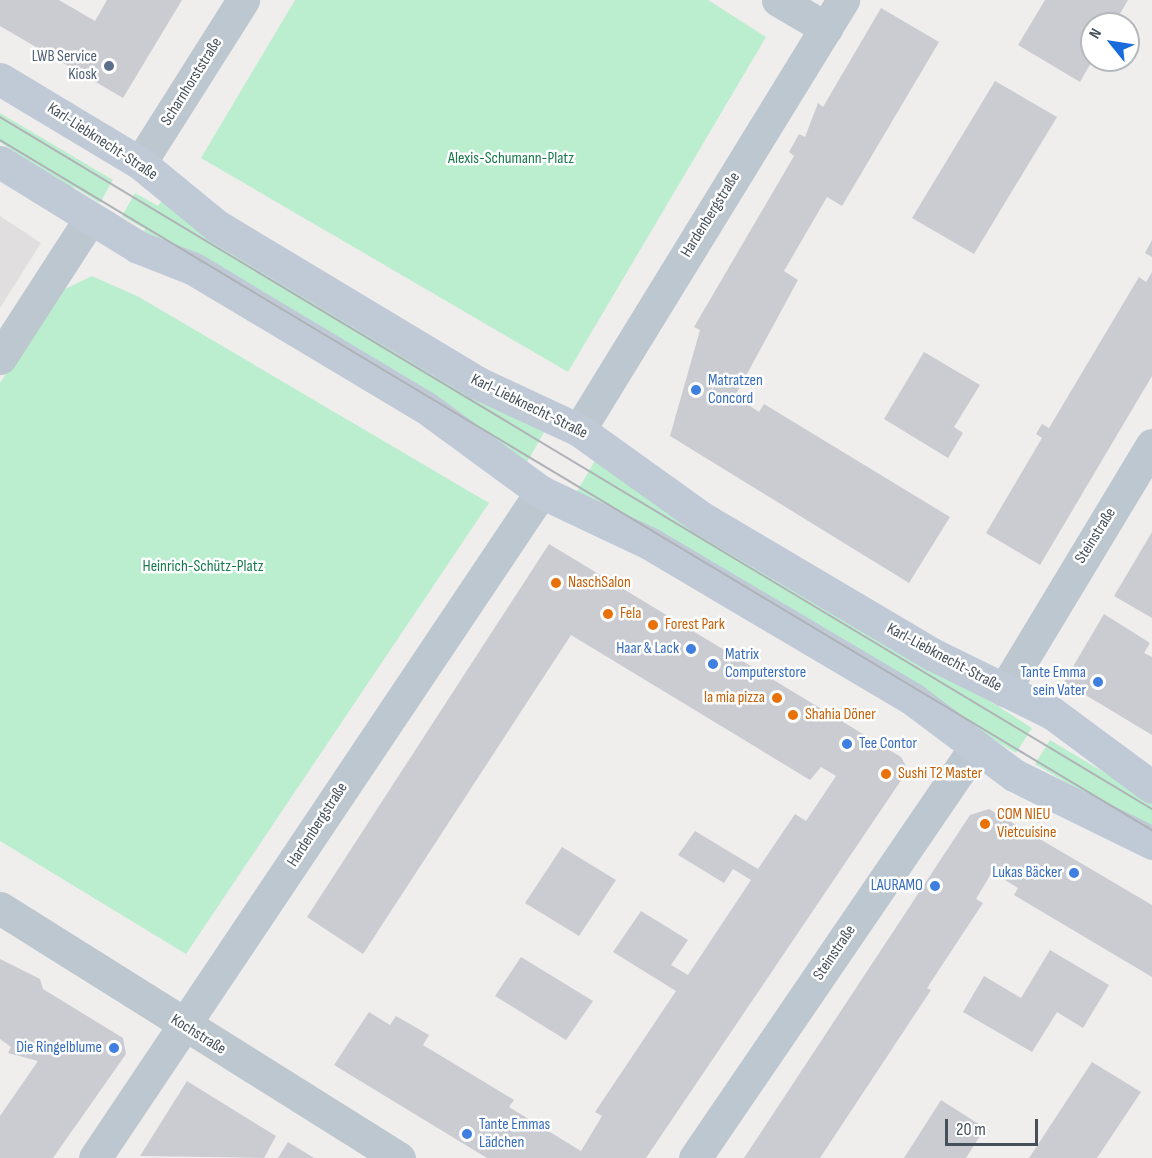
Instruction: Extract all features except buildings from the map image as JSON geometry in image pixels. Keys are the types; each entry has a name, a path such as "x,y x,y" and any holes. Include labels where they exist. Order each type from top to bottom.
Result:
{"main road":[{"name":"Karl-Liebknecht-Straße","path":"0,79 140,163 217,226 478,383 579,430 702,518 934,655 1052,713 1152,787"},
{"path":"0,162 90,219 194,269 396,389 541,492 678,560 914,700 974,749 1014,776 1152,843"}],"street":[{"name":"Scharnhorststraße","path":"140,163 243,0"},
{"path":"778,0 826,28"},
{"name":"Hardenbergstraße","path":"579,430 843,0"},
{"path":"0,358 90,219"},
{"name":"Steinstraße","path":"1004,690 1152,445"},
{"name":"Hardenbergstraße","path":"95,1158 186,1027 541,492"},
{"name":"Steinstraße","path":"695,1158 974,749"},
{"name":"Kochstraße","path":"0,908 186,1027 399,1158"}],"shaded area":[{"path":"0,216 41,243 0,308"}],"green space":[{"name":"Alexis-Schumann-Platz","path":"295,0 708,0 766,37 568,372 201,158"},
{"path":"0,113 113,180 100,203 74,187 70,192 0,142"},
{"path":"135,193 158,206 163,199 550,422 522,471 142,238 145,229 122,216"},
{"name":"Heinrich-Schütz-Platz","path":"92,276 139,297 489,503 186,954 0,841 0,383 59,292"},
{"path":"600,452 1032,728 1016,753 653,536 572,500"},
{"path":"1050,740 1152,801 1152,834 1035,764"}],"tram line":[{"path":"0,117 1152,809"},
{"path":"0,140 1152,830"}],"place":[{"name":"LWB Service Kiosk","path":"109,66"},
{"name":"Matratzen Concord","path":"696,390"},
{"name":"NaschSalon","path":"556,583"},
{"name":"Fela","path":"608,614"},
{"name":"Forest Park","path":"653,625"},
{"name":"Haar & Lack","path":"691,649"},
{"name":"Matrix Computerstore","path":"713,664"},
{"name":"Tante Emma sein Vater","path":"1098,682"},
{"name":"la mia pizza","path":"777,698"},
{"name":"Shahia Döner","path":"793,715"},
{"name":"Tee Contor","path":"847,744"},
{"name":"Sushi T2 Master","path":"886,774"},
{"name":"COM NIEU Vietcuisine","path":"985,824"},
{"name":"Lukas Bäcker","path":"1074,873"},
{"name":"LAURAMO","path":"935,886"},
{"name":"Die Ringelblume","path":"114,1048"},
{"name":"Tante Emmas Lädchen","path":"467,1134"}]}
